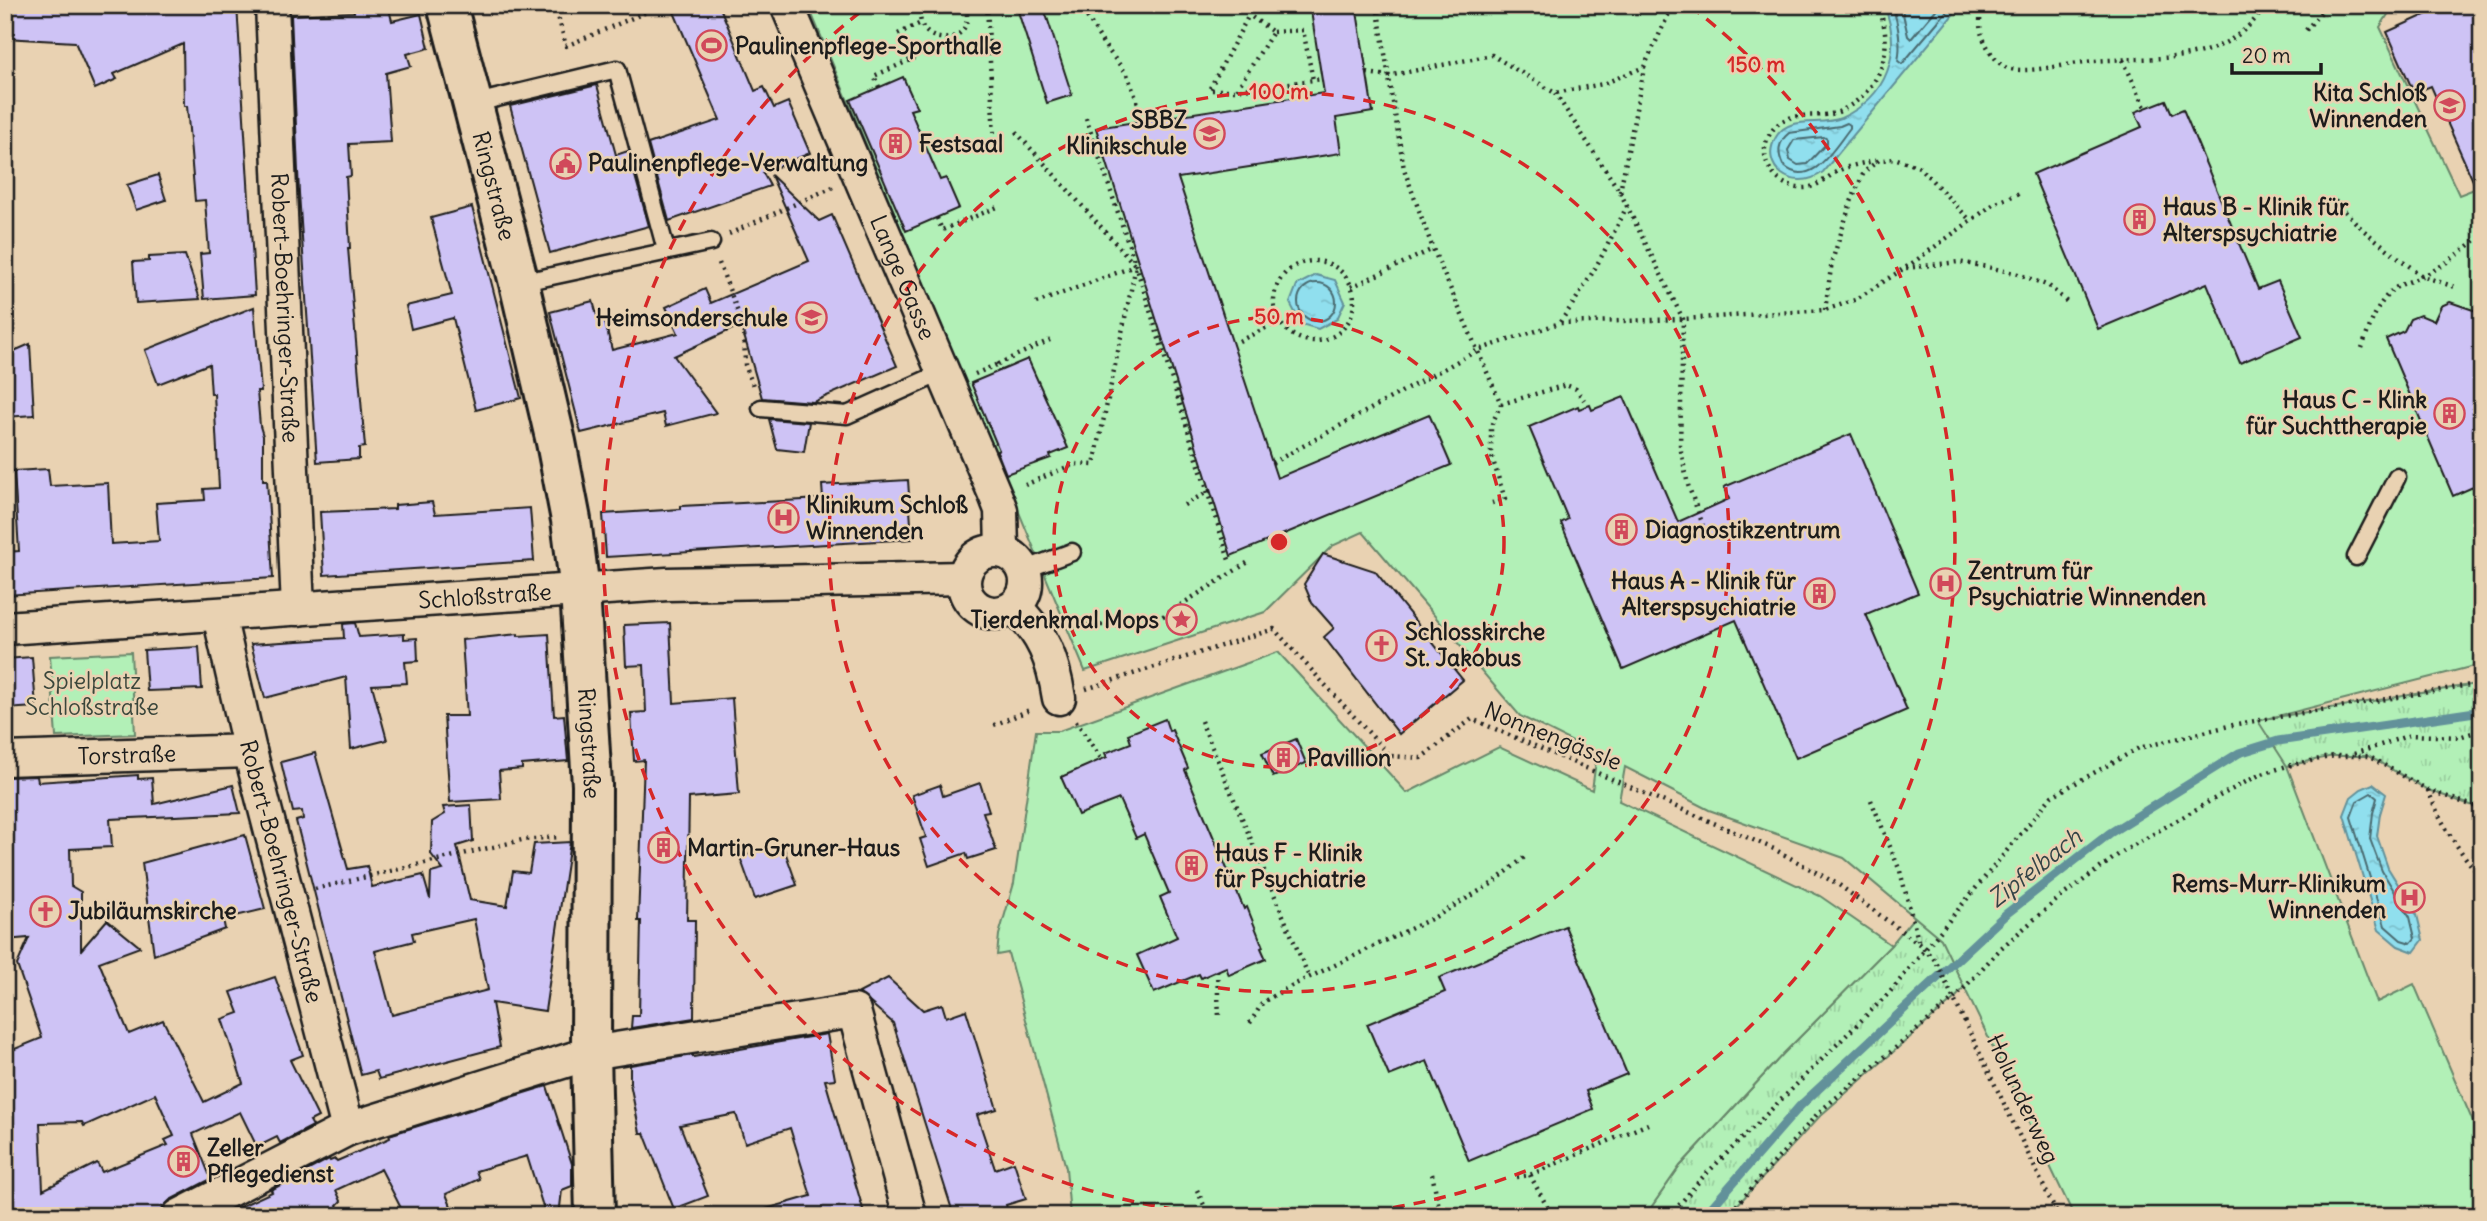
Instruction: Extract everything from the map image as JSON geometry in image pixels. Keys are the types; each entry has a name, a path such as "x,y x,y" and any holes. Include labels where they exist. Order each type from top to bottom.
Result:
{"street":[{"name":"Robert-Boehringer-Straße","path":"272,5 298,610"},
{"name":"Ringstraße","path":"447,5 519,283 556,442 580,591 592,785 591,1054 595,1216"},
{"name":"Lange Gasse","path":"787,5 996,497 1013,561"},
{"path":"982,554 1013,561 1027,580 1025,591 1014,607 994,613 984,611 968,598 964,578 974,559 982,554"},
{"name":"Schloßstraße","path":"5,628 667,584 964,578"},
{"path":"1014,607 1030,622 1039,636 1054,669 1059,698"},
{"name":"Robert-Boehringer-Straße","path":"219,615 286,895 348,1129"},
{"name":"Torstraße","path":"5,759 250,751"},
{"path":"179,1216 348,1129 591,1054 853,1011 910,1216"}],"lane":[{"path":"472,104 617,69 666,250"},
{"path":"519,283 710,242"},
{"path":"761,408 847,415 943,372"},
{"path":"2356,557 2397,477"},
{"path":"1013,561 1072,552"}],"path":[{"path":"555,5 566,46 663,5"},
{"path":"922,5 921,23 931,35 938,38 952,38 964,29 967,6"},
{"path":"987,5 994,137"},
{"path":"1080,5 1104,45 1127,74 1139,106"},
{"path":"1250,5 1248,15 1209,90 1236,90 1322,79"},
{"path":"1377,5 1404,169 1433,249 1501,404 1491,426 1491,454 1505,499 1493,503"},
{"path":"1620,192 1644,67 1673,5"},
{"path":"1877,5 1884,24 1886,51 1881,73 1868,92 1838,112 1810,117 1795,116 1782,121 1768,136 1766,162 1781,182 1805,188 1817,185 1840,170 1879,160 1898,159 1919,167 1971,221"},
{"path":"1980,5 1981,33 1991,51 2003,66 2019,71 2097,60 2187,54 2222,44 2251,25 2267,5"},
{"path":"2306,30 2326,5"},
{"path":"1248,15 1273,32 1303,30 1313,80"},
{"path":"898,33 921,23"},
{"path":"1236,90 1273,32"},
{"path":"1367,73 1388,76 1492,55 1555,93 1620,192 1683,319 1680,446 1688,485 1703,525"},
{"path":"880,88 874,76 915,58"},
{"path":"2123,60 2145,107"},
{"path":"1555,93 1603,84 1644,67"},
{"path":"1086,118 1209,491 1229,560"},
{"path":"1016,132 1136,266"},
{"path":"1825,310 1832,261 1851,202 1864,172 1879,160"},
{"path":"761,408 745,365 744,328 710,242 860,176"},
{"path":"1272,463 1478,350 1560,323 1825,310 1855,300 1904,269 1994,204 2022,192"},
{"path":"2335,201 2362,229 2422,276 2458,288"},
{"path":"937,218 942,230 1000,206"},
{"path":"1560,323 1603,258 1627,206"},
{"path":"2362,348 2370,324 2384,298 2404,282 2422,276 2460,253 2482,235"},
{"path":"1351,287 1433,249"},
{"path":"1310,261 1323,262 1345,275 1354,300 1346,324 1337,333 1326,339 1312,341 1300,338 1280,321 1275,309 1275,296 1278,283 1286,272 1310,261"},
{"path":"1904,269 1958,262 1988,267 2018,274 2049,286 2067,302"},
{"path":"1036,303 1136,266"},
{"path":"996,497 1074,464 1094,465 1136,266"},
{"path":"1239,341 1280,321"},
{"path":"1000,371 998,364 1050,340"},
{"path":"1501,404 1566,385 1576,389 1584,400"},
{"path":"1184,505 1209,491"},
{"path":"1039,636 1067,626 1138,624 1160,618 1250,561"},
{"name":"Nonnengässle","path":"1059,698 1273,629 1390,756 1421,758 1472,719 1774,849 1839,885 1925,949 1935,960 1955,998"},
{"path":"1670,1216 1700,1180 1890,992 2052,796 2139,748 2237,724 2482,683"},
{"path":"994,725 1059,698 1102,760"},
{"path":"1201,721 1309,977"},
{"path":"2350,755 2410,734 2459,737 2482,730"},
{"path":"1727,1216 1819,1112 1955,998 2001,948 2029,923 2122,852 2259,775 2333,756 2368,755 2428,790 2482,809"},
{"path":"2428,790 2434,808 2464,858 2482,878"},
{"path":"1871,800 1900,871 1919,944"},
{"path":"286,895 522,839 592,836"},
{"path":"1251,1023 1263,1002 1435,917 1493,883 1526,856"},
{"path":"1217,971 1219,1017"},
{"name":"Holunderweg","path":"1955,998 2058,1216"},
{"path":"1517,1177 1648,1124"},
{"path":"1432,1174 1441,1216"},
{"path":"1530,1174 1552,1216"},
{"path":"1197,1190 1209,1216"}],"green space":[{"name":"Zentrum für Psychiatrie Winnenden","path":"808,5 2394,5 2380,27 2459,195 2482,186 2482,664 2258,721 2287,766 2377,1002 2414,984 2482,1143 2482,1216 2074,1216 1941,939 1844,858 1709,810 1625,767 1619,801 1820,896 1891,945 1783,1054 1680,1166 1645,1216 1070,1216 1066,1168 1008,953 997,955 999,935 1014,883 1036,731 1059,731 1278,652 1407,793 1499,747 1592,790 1597,754 1520,716 1363,532 1332,546 1265,612 1085,671"},
{"name":"Spielplatz Schloßstraße","path":"131,652 135,734 56,737 50,656"},
{"path":"2482,683 2482,809 2428,790 2368,756 2333,756 2259,775 2001,948 1955,998 1821,1115 1727,1216 1645,1216 1680,1166 1783,1054 1891,945 2030,776 2258,720"}],"water":[{"path":"1884,5 1961,5 1823,172 1801,180 1782,174 1775,167 1772,148 1782,130 1797,123 1841,118 1870,98 1880,85 1891,56 1892,40"},
{"path":"1316,275 1335,280 1345,302 1337,319 1318,329 1301,324 1290,303 1297,285"},
{"path":"2373,784 2386,794 2377,836 2388,868 2417,915 2423,940 2414,952 2398,946 2379,930 2344,815 2351,797"}],"building":[{"path":"5,5 237,5 255,295 204,299 200,254 209,253 205,200 195,201 187,106 184,106 183,44 114,74 117,79 95,89 75,42 5,38"},
{"path":"353,5 388,5 392,21 421,14 429,48 407,54 411,66 386,73 391,142 349,144 351,176 346,177 348,248 365,447 359,448 359,459 317,462 299,193 291,15 354,12"},
{"path":"671,5 719,5 755,91 764,87 774,108 788,102 810,153 763,173 770,186 669,221 648,144 720,120"},
{"path":"1016,5 1043,5 1072,95 1047,103"},
{"path":"1310,5 1356,5 1373,112 1336,118 1341,153 1178,178 1277,478 1429,414 1451,465 1231,556 1096,128 1324,93"},
{"name":"Kita Schloß Winnenden","path":"2447,5 2482,5 2482,201 2431,86 2414,93 2387,32"},
{"name":"Festsaal","path":"903,77 917,108 910,110 940,180 946,178 959,208 906,231 850,100"},
{"name":"Paulinenpflege-Verwaltung","path":"597,85 616,155 628,151 649,226 550,253 510,106"},
{"name":"Haus B - Klinik für Alterspsychiatrie","path":"2166,100 2172,114 2183,109 2258,289 2278,281 2302,337 2240,363 2207,283 2098,329 2033,174 2142,127 2135,112"},
{"path":"158,175 166,200 136,210 127,185"},
{"path":"771,175 819,221 832,215 897,366 813,402 762,398 741,325 674,356 716,413 666,426 663,413 581,433 550,312 593,301 598,319 604,318 612,350 678,333 666,307 705,289 711,303 809,261"},
{"path":"472,207 521,398 476,410 453,318 411,329 406,306 452,295 431,218"},
{"path":"185,255 200,299 136,303 133,262 149,261 149,257"},
{"name":"Haus C - Klink für Suchttherapie","path":"2450,302 2482,313 2482,483 2453,496 2386,339 2404,331 2410,319 2420,315 2434,321 2441,306"},
{"path":"254,307 261,391 257,391 263,436 263,480 267,480 273,578 5,595 5,552 19,551 14,471 48,469 50,486 108,483 111,544 159,541 156,503 205,500 204,489 219,488 214,394 211,394 209,364 158,384 145,350"},
{"path":"30,344 34,415 5,417 5,355"},
{"path":"1028,359 1068,448 1050,455 1051,458 1006,474 971,383"},
{"path":"1624,397 1678,522 1729,499 1724,487 1851,434 1918,593 1866,614 1907,710 1796,758 1736,620 1623,669 1561,523 1568,519 1529,427 1578,406 1579,409 1590,405 1592,410"},
{"path":"769,419 809,422 804,452 777,449"},
{"path":"908,480 912,539 606,557 603,514 681,509 681,506 823,499 822,485"},
{"path":"432,502 435,514 530,508 534,561 324,575 320,512 395,509 395,505"},
{"name":"Schlosskirche St. Jakobus","path":"1323,554 1375,571 1463,680 1399,734 1324,637 1334,628 1312,603 1304,584"},
{"path":"355,623 359,637 404,634 404,639 417,638 418,661 405,662 407,683 372,685 387,740 351,749 346,677 265,698 251,644 344,638 343,624"},
{"name":"Martin-Gruner-Haus","path":"670,623 674,703 732,698 739,794 689,798 687,920 695,920 694,1018 631,1028 632,1016 639,1016 641,921 638,921 644,760 634,761 631,713 646,712 644,665 626,666 624,625"},
{"path":"518,634 549,634 554,716 564,715 568,761 522,765 522,769 499,771 501,799 450,802 444,716 467,716 462,640"},
{"path":"199,647 202,689 147,691 144,650"},
{"path":"32,657 36,707 5,709 5,659"},
{"name":"Haus F - Klinik für Psychiatrie","path":"1165,719 1188,768 1185,770 1244,909 1247,907 1266,959 1229,975 1226,967 1201,978 1199,974 1154,993 1137,955 1177,937 1160,897 1169,893 1144,834 1136,838 1119,799 1078,815 1061,777 1107,757 1105,753 1131,743 1128,734"},
{"name":"Pavillion","path":"1296,739 1306,763 1273,777 1262,753"},
{"path":"315,753 348,869 367,866 372,887 423,875 430,899 431,873 443,870 431,854 432,822 445,814 443,807 471,805 473,841 457,846 470,900 507,906 513,871 529,873 534,844 570,842 545,1011 492,1003 500,1047 379,1079 376,1071 361,1075 296,821 303,819 302,811 293,812 281,762","holes":["474,919 488,990 392,1015 375,951 414,941 412,933"]},
{"path":"138,775 138,779 152,778 154,804 233,785 240,813 110,819 112,847 70,849 71,886 81,892 81,950 107,920 140,947 99,962 129,1034 163,1020 204,1102 243,1083 222,1019 239,1013 231,992 275,977 303,1055 290,1060 318,1117 310,1121 313,1126 280,1143 277,1137 257,1147 240,1112 193,1134 211,1179 170,1200 163,1207 161,1216 5,1216 5,1053 42,1038 17,965 29,938 5,940 5,777 37,776 38,782","holes":["155,1094 174,1136 165,1140 168,1145 102,1172 97,1163 43,1190 40,1123 82,1122 84,1126"]},
{"path":"980,783 989,811 983,812 996,850 968,859 966,853 929,866 920,839 926,837 912,795 940,785 943,796"},
{"path":"245,835 265,909 223,919 225,929 154,955 142,863"},
{"path":"782,843 797,885 755,899 740,857"},
{"path":"1565,926 1627,1074 1586,1091 1593,1109 1469,1161 1427,1061 1389,1076 1367,1024 1445,992 1439,978"},
{"path":"888,978 923,1010 942,1004 946,1017 966,1010 997,1109 977,1115 995,1169 1014,1162 1026,1199 1006,1205 1009,1216 954,1216 893,1023 859,993"},
{"path":"827,1034 835,1079 825,1080 865,1216 767,1216 766,1209 811,1196 790,1128 745,1143 736,1114 680,1125 708,1196 674,1209 644,1133 640,1133 630,1083 630,1065"},
{"path":"547,1086 572,1164 572,1186 562,1190 559,1216 546,1216 527,1156 476,1171 479,1179 446,1194 455,1216 405,1216 381,1169 336,1190 341,1201 337,1205 342,1216 220,1216 272,1192 271,1190 329,1159 337,1161 390,1138 389,1135"}],"waterway":[{"name":"Zipfelbach","path":"1704,1216 1800,1106 2006,914 2110,833 2239,753 2278,741 2482,711"}],"place":[{"name":"Paulinenpflege-Sporthalle","path":"712,46"},
{"name":"Kita Schloß Winnenden","path":"2450,106"},
{"name":"SBBZ Klinikschule","path":"1210,133"},
{"name":"Festsaal","path":"896,144"},
{"name":"Paulinenpflege-Verwaltung","path":"565,163"},
{"name":"Haus B - Klinik für Alterspsychiatrie","path":"2140,220"},
{"name":"Heimsonderschule","path":"811,318"},
{"name":"Haus C - Klink für Suchttherapie","path":"2450,413"},
{"name":"Klinikum Schloß Winnenden","path":"783,518"},
{"name":"Diagnostikzentrum","path":"1622,530"},
{"name":"Zentrum für Psychiatrie Winnenden","path":"1945,584"},
{"name":"Haus A - Klinik für Alterspsychiatrie","path":"1819,594"},
{"name":"Tierdenkmal Mops","path":"1182,620"},
{"name":"Schlosskirche St. Jakobus","path":"1382,645"},
{"name":"Pavillion","path":"1284,758"},
{"name":"Martin-Gruner-Haus","path":"664,848"},
{"name":"Haus F - Klinik für Psychiatrie","path":"1192,866"},
{"name":"Rems-Murr-Klinikum Winnenden","path":"2409,897"},
{"name":"Jubiläumskirche","path":"45,911"},
{"name":"Zeller Pflegedienst","path":"184,1161"}]}
